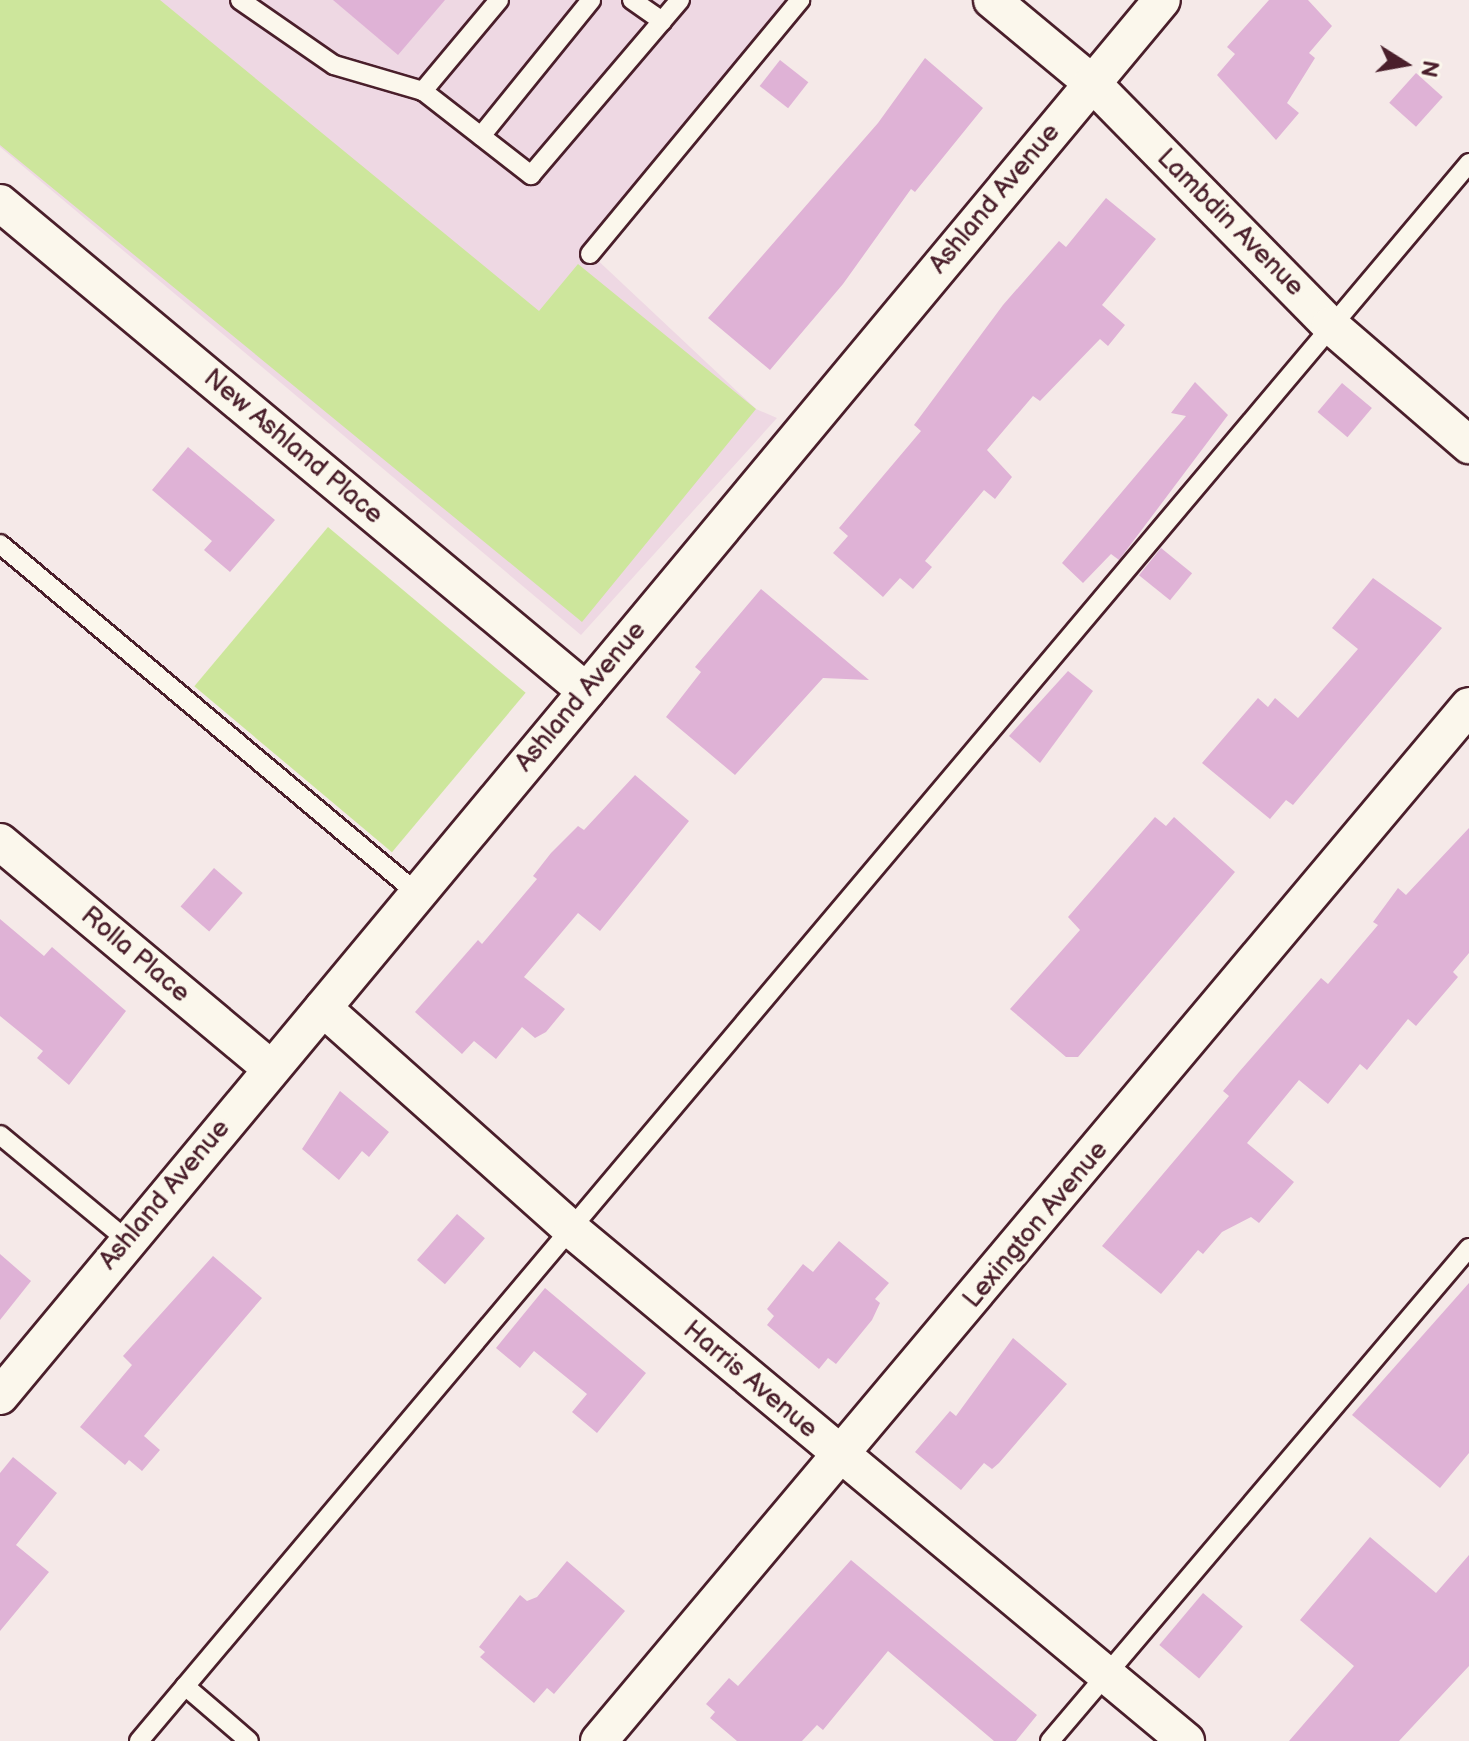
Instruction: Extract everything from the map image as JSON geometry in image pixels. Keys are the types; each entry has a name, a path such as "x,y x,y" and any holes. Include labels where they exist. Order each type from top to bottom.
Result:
{"street":[{"name":"Lambdin Avenue","path":"992,0 1092,83 1330,325 1469,445"},
{"name":"Ashland Avenue","path":"0,1396 1162,0"},
{"name":"New Ashland Place","path":"0,203 586,691"},
{"name":"Lexington Avenue","path":"599,1741 842,1458 1469,706"},
{"name":"Rolla Place","path":"0,842 270,1068"},
{"name":"Harris Avenue","path":"323,1008 572,1230 842,1458 1186,1741"}],"lane":[{"path":"240,0 334,65 423,91 531,175 680,0"},
{"path":"423,91 499,0"},
{"path":"481,136 591,0"},
{"path":"632,0 662,21"},
{"path":"590,254 800,0"},
{"path":"139,1741 1469,163"},
{"path":"0,544 418,894"},
{"path":"0,1135 127,1240"},
{"path":"1050,1741 1469,1248"},
{"path":"185,1686 249,1741"}],"shaded area":[{"path":"0,0 805,0 591,254 756,409 777,418 581,635 0,147"}],"green space":[{"path":"0,0 160,0 539,311 578,264 756,409 582,622 0,145"},
{"path":"328,527 526,693 392,852 194,686"}],"building":[{"path":"333,0 445,0 398,55"},
{"path":"1269,0 1308,0 1332,26 1309,53 1315,58 1287,103 1299,113 1276,140 1217,75 1235,54 1227,47"},
{"path":"925,58 983,108 915,192 911,189 843,284 770,370 708,318 878,123"},
{"path":"780,60 808,82 788,108 760,86"},
{"path":"1416,73 1443,97 1416,127 1389,103"},
{"path":"1106,198 1156,239 1102,305 1125,325 1108,346 1100,339 1040,401 1033,396 987,450 1012,477 995,499 984,490 925,561 932,567 913,589 900,578 883,597 833,553 848,536 839,528 921,431 914,425 1003,305 1059,241 1066,247"},
{"path":"1195,382 1228,415 1119,560 1111,554 1083,583 1062,563 1186,416 1171,413"},
{"path":"1342,383 1372,408 1347,437 1318,412"},
{"path":"188,447 275,520 230,572 204,550 212,541 152,490"},
{"path":"1161,548 1192,573 1170,600 1139,575"},
{"path":"1373,578 1442,628 1293,805 1286,800 1270,819 1202,763 1258,698 1268,707 1275,698 1298,718 1358,649 1332,628"},
{"path":"761,589 869,680 823,678 735,775 666,717 701,672 695,667"},
{"path":"1068,671 1093,691 1040,763 1009,736"},
{"path":"635,775 689,821 600,931 578,913 524,977 565,1009 546,1032 535,1038 522,1027 496,1059 474,1041 462,1054 415,1012 478,940 482,944 537,879 533,876 551,853 578,826 584,830"},
{"path":"1155,817 1166,826 1174,817 1235,872 1078,1057 1066,1057 1010,1009 1080,930 1068,917"},
{"path":"1469,828 1469,953 1453,972 1458,977 1416,1026 1408,1019 1367,1070 1360,1064 1328,1104 1299,1080 1247,1143 1294,1182 1259,1223 1251,1217 1222,1232 1203,1254 1198,1250 1161,1294 1102,1246 1229,1096 1223,1091 1239,1072 1321,978 1328,984 1378,925 1373,922 1398,888 1406,895"},
{"path":"214,868 243,893 209,931 181,906"},
{"path":"0,919 44,956 52,947 126,1011 69,1085 37,1058 43,1051 0,1016"},
{"path":"340,1091 389,1132 369,1157 362,1151 339,1180 302,1149"},
{"path":"457,1214 485,1238 445,1284 417,1260"},
{"path":"839,1241 889,1283 875,1299 880,1303 872,1320 836,1364 828,1358 819,1369 767,1325 774,1316 767,1309 803,1264 813,1272"},
{"path":"0,1254 31,1281 0,1320"},
{"path":"213,1256 262,1298 144,1436 160,1450 142,1471 129,1460 125,1465 80,1427 132,1365 123,1356"},
{"path":"1469,1283 1469,1453 1440,1488 1352,1415"},
{"path":"545,1288 646,1373 597,1433 572,1412 587,1394 534,1351 520,1368 496,1348"},
{"path":"1013,1338 1067,1384 999,1463 992,1469 984,1463 961,1490 915,1452 950,1411 956,1416"},
{"path":"13,1457 57,1493 16,1545 49,1572 0,1631 0,1473"},
{"path":"1370,1537 1436,1593 1469,1555 1469,1666 1399,1741 1289,1741 1354,1666 1300,1620"},
{"path":"851,1560 1037,1715 1016,1741 994,1741 888,1651 823,1730 817,1725 802,1741 737,1741 710,1718 715,1712 706,1704 729,1678 738,1686"},
{"path":"567,1561 625,1611 554,1694 547,1688 534,1703 480,1657 485,1652 479,1647 520,1595 527,1601 537,1597"},
{"path":"1203,1593 1243,1626 1199,1679 1159,1645"}]}
